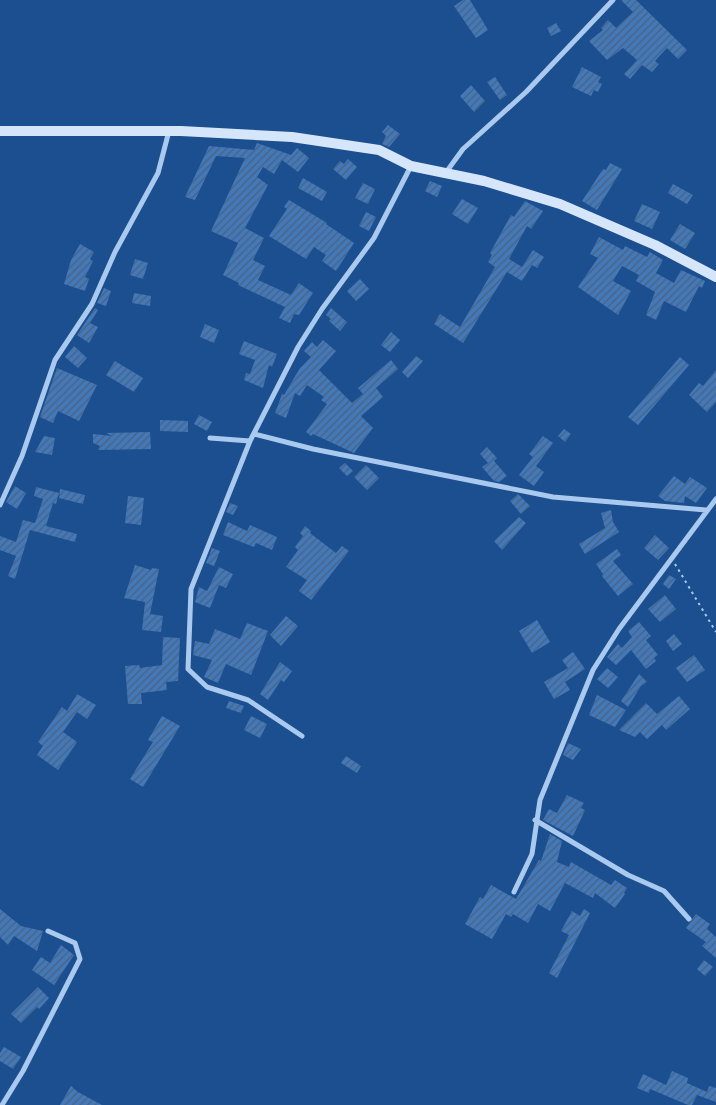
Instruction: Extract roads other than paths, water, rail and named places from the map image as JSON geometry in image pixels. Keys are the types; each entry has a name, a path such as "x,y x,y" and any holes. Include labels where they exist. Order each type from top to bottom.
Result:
{"street":[{"path":"447,172 463,149 526,92 613,0"},
{"path":"0,131 170,131 301,138 379,150 411,166 447,172 560,204 655,245 716,277"},
{"path":"0,505 22,456 55,360 92,304 115,252 158,173 170,131"},
{"path":"302,736 248,700 207,688 188,669 191,589 250,441 298,347 322,309 374,238 411,166"},
{"path":"254,434 312,448 553,497 706,510"},
{"path":"210,438 250,441"},
{"path":"514,892 532,854 536,838 536,820 540,800 593,670 619,629 716,499"},
{"path":"536,820 628,875 664,891 688,918"},
{"path":"2,1105 24,1070 80,959 75,943 48,931"}]}
